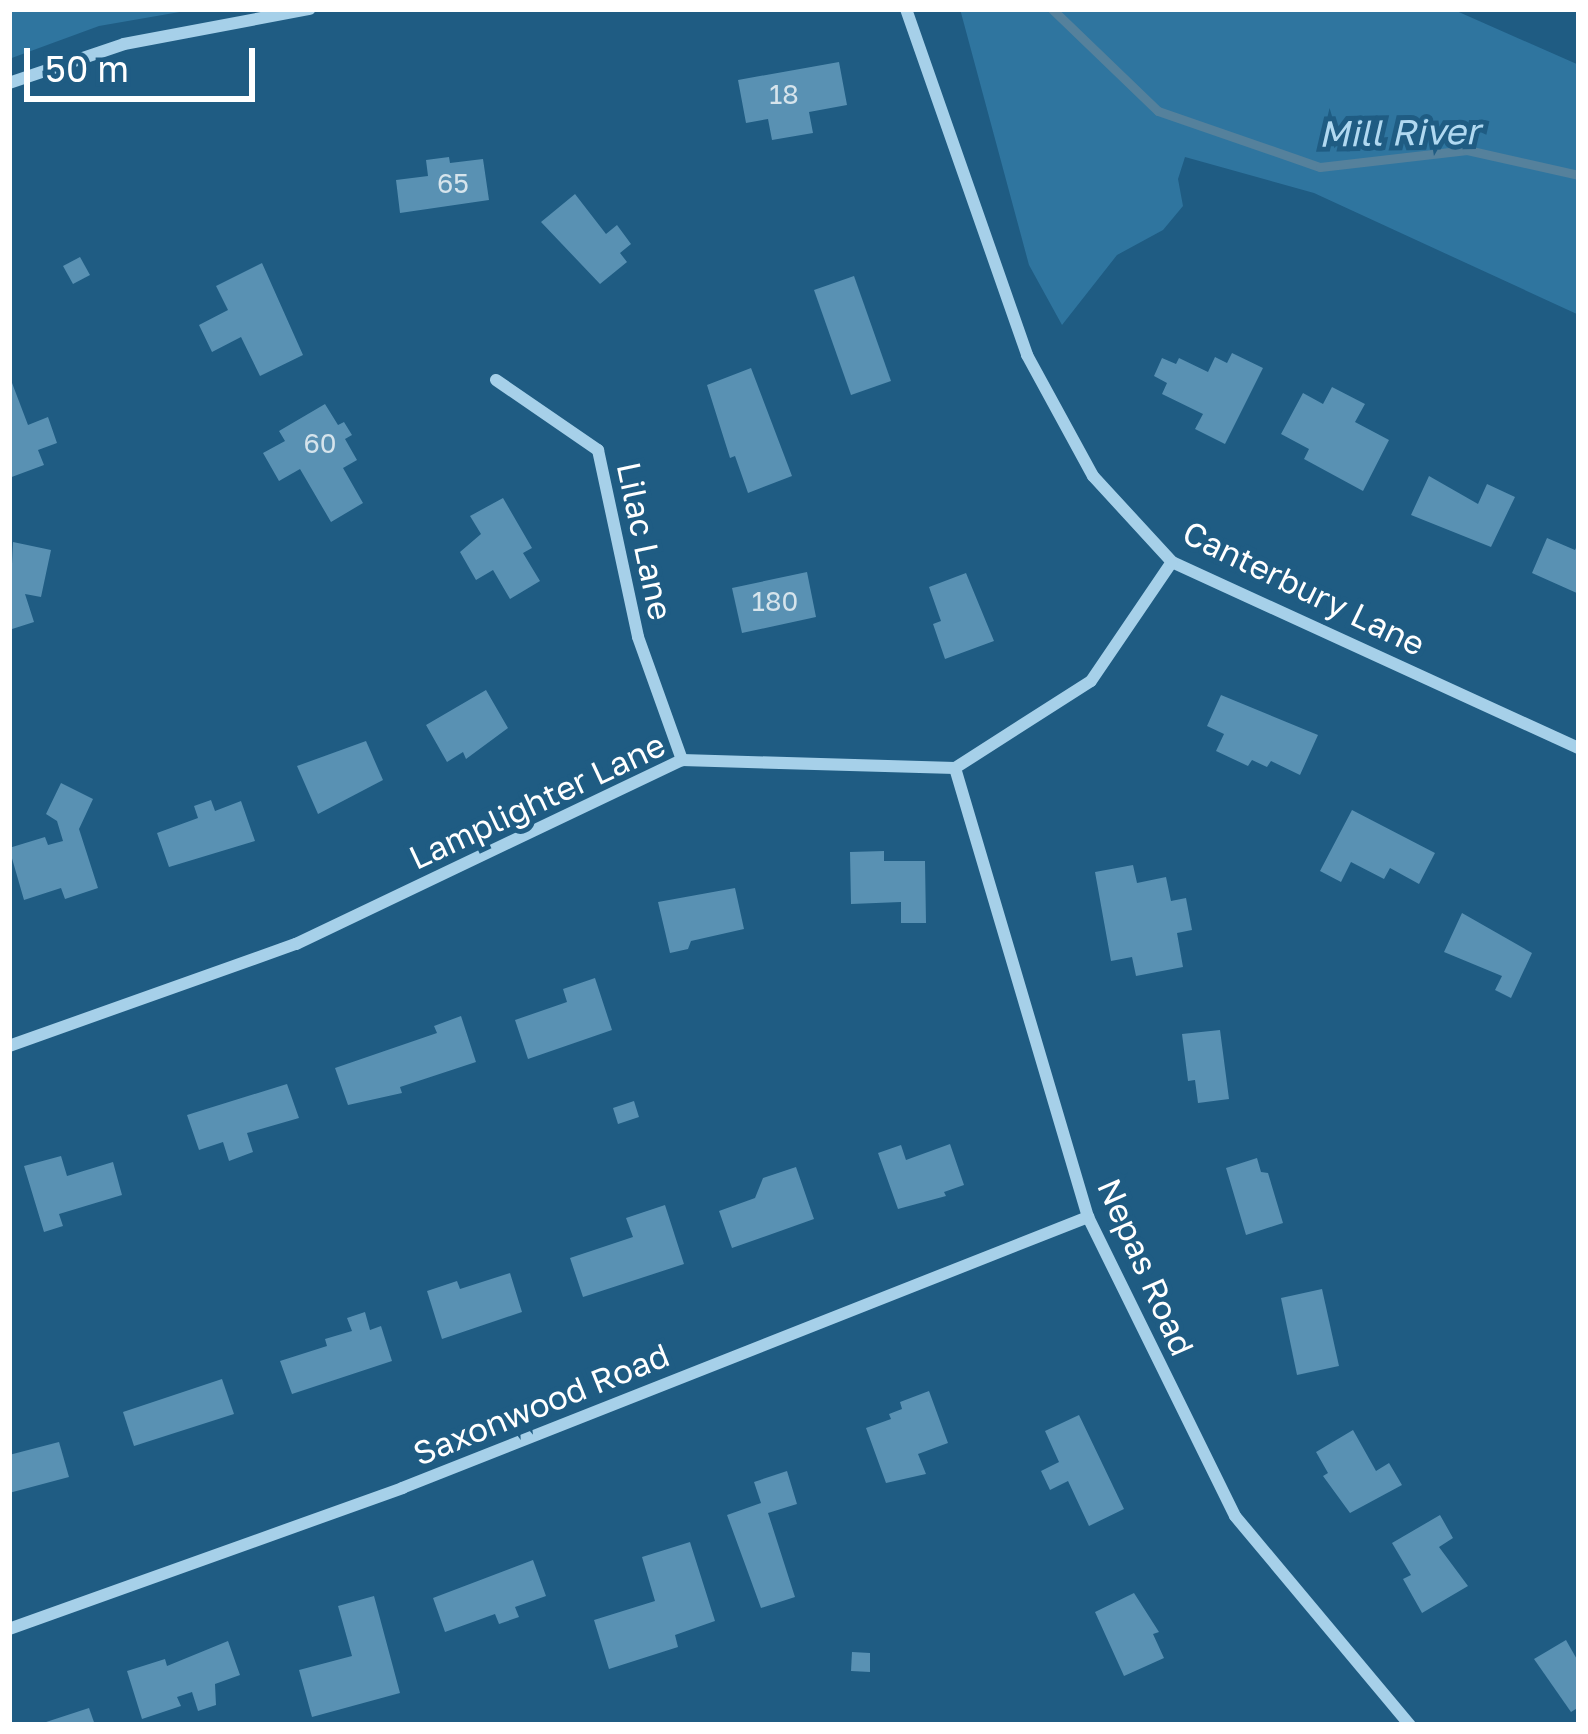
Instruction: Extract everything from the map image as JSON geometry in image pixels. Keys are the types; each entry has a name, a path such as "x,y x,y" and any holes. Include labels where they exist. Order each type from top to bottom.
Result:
{"street":[{"path":"9,83 124,44 310,9"},
{"name":"Canterbury Lane","path":"906,9 1027,355 1093,476 1172,562 1579,748"},
{"name":"Lilac Lane","path":"496,380 598,450 638,637 682,760"},
{"path":"955,768 1091,681 1172,562"},
{"name":"Lamplighter Lane","path":"9,1046 296,944 682,760 955,768"},
{"name":"Nepas Road","path":"955,768 1088,1217 1235,1516 1410,1725"},
{"name":"Saxonwood Road","path":"9,1629 402,1488 1088,1217"}],"shaded area":[{"path":"9,9 197,9 99,26 9,59"},
{"path":"960,9 1452,9 1579,65 1579,315 1314,193 1185,157 1178,179 1183,206 1163,230 1117,255 1062,325 1029,265"}],"building":[{"path":"839,62 847,105 809,112 813,133 772,140 768,119 746,123 738,80"},
{"path":"449,157 450,163 483,159 489,200 400,213 396,180 428,176 426,160"},
{"path":"575,194 606,234 617,225 631,244 620,253 627,262 600,284 541,222"},
{"path":"80,257 90,275 73,284 63,266"},
{"path":"262,263 303,355 260,376 241,337 212,352 199,325 228,310 216,286"},
{"path":"854,276 891,381 851,395 814,290"},
{"path":"1232,353 1263,368 1225,444 1195,429 1203,414 1162,394 1167,383 1154,376 1162,358 1176,364 1179,358 1208,372 1215,357 1227,363"},
{"path":"751,368 792,476 748,493 735,456 730,458 707,385"},
{"path":"9,375 28,425 48,417 57,443 38,450 44,465 9,478"},
{"path":"1332,387 1365,404 1355,422 1389,440 1363,491 1304,459 1309,449 1281,434 1303,393 1323,404"},
{"path":"325,404 338,425 344,422 352,435 345,439 357,460 343,468 363,503 331,522 300,469 279,481 263,453 285,441 279,431"},
{"path":"1429,476 1478,504 1487,484 1515,497 1491,547 1411,515"},
{"path":"503,498 532,548 523,553 540,581 510,599 493,570 476,580 460,552 481,534 470,516"},
{"path":"1547,538 1575,550 1579,542 1579,594 1532,573"},
{"path":"13,542 51,550 41,597 25,594 34,622 9,630"},
{"path":"807,572 816,617 742,633 732,588"},
{"path":"966,573 994,641 945,659 933,624 941,621 929,587"},
{"path":"486,690 508,728 466,759 463,752 447,762 426,725"},
{"path":"1221,695 1318,735 1300,775 1271,761 1267,767 1252,760 1248,766 1216,751 1224,734 1207,726"},
{"path":"366,741 383,780 318,814 297,766"},
{"path":"61,783 93,799 79,829 98,888 65,899 61,888 24,900 9,848 45,837 48,845 63,841 57,821 46,814"},
{"path":"211,800 215,811 241,801 255,841 169,867 157,833 198,818 194,806"},
{"path":"1352,810 1435,853 1419,884 1390,868 1384,879 1351,862 1341,882 1320,871"},
{"path":"884,851 884,861 925,861 926,923 901,923 901,902 851,904 850,852"},
{"path":"1133,865 1137,883 1166,877 1171,901 1186,898 1192,930 1177,933 1183,967 1136,976 1132,957 1111,961 1095,872"},
{"path":"735,888 744,929 691,941 688,949 670,953 658,902"},
{"path":"1462,913 1532,953 1511,998 1495,990 1502,976 1444,952"},
{"path":"595,978 612,1030 528,1059 515,1020 567,1002 563,989"},
{"path":"461,1016 476,1062 400,1087 402,1093 348,1105 335,1068 437,1033 434,1026"},
{"path":"1220,1030 1229,1099 1198,1103 1195,1080 1188,1081 1182,1034"},
{"path":"287,1084 299,1118 247,1133 253,1152 229,1161 223,1142 199,1150 187,1115"},
{"path":"634,1101 639,1117 618,1124 613,1108"},
{"path":"950,1144 964,1185 944,1192 946,1196 898,1209 878,1153 901,1145 906,1160"},
{"path":"61,1156 67,1176 113,1162 122,1195 59,1214 63,1226 44,1232 24,1166"},
{"path":"1257,1158 1261,1172 1268,1173 1283,1223 1246,1235 1226,1168"},
{"path":"796,1167 814,1219 732,1248 719,1211 755,1198 763,1178"},
{"path":"665,1205 684,1264 583,1297 570,1258 633,1237 626,1218"},
{"path":"510,1273 522,1312 442,1339 427,1291 457,1281 460,1289"},
{"path":"1322,1289 1339,1366 1297,1375 1281,1298"},
{"path":"365,1312 370,1330 381,1326 392,1361 292,1394 280,1361 327,1346 325,1339 352,1331 347,1318"},
{"path":"222,1379 234,1414 134,1446 123,1412"},
{"path":"929,1391 948,1443 918,1454 926,1474 886,1483 866,1428 891,1419 889,1414 902,1409 900,1402"},
{"path":"1079,1415 1124,1509 1089,1526 1068,1481 1050,1490 1041,1471 1059,1462 1045,1431"},
{"path":"1353,1430 1376,1471 1389,1463 1402,1485 1350,1513 1323,1476 1328,1473 1316,1452"},
{"path":"59,1442 69,1477 9,1493 9,1455"},
{"path":"787,1471 797,1504 768,1513 795,1597 761,1608 727,1515 761,1503 754,1482"},
{"path":"1440,1515 1453,1538 1439,1547 1468,1586 1422,1613 1403,1579 1411,1575 1392,1543"},
{"path":"690,1542 715,1621 675,1635 678,1647 609,1669 594,1620 655,1601 642,1557"},
{"path":"533,1560 546,1596 515,1607 519,1617 499,1624 495,1614 445,1632 433,1598"},
{"path":"1134,1593 1159,1632 1153,1634 1164,1658 1124,1676 1095,1612"},
{"path":"374,1596 400,1693 312,1717 299,1670 352,1656 338,1606"},
{"path":"1566,1640 1579,1663 1579,1707 1571,1712 1534,1659"},
{"path":"228,1641 240,1675 215,1684 216,1705 198,1711 192,1692 177,1697 181,1706 142,1719 127,1671 165,1659 167,1666"},
{"path":"852,1652 870,1653 870,1672 851,1671"},
{"path":"89,1708 95,1725 40,1725 40,1724"}],"waterway":[{"name":"Mill River","path":"1052,9 1158,111 1320,167 1467,150 1579,175"}]}
